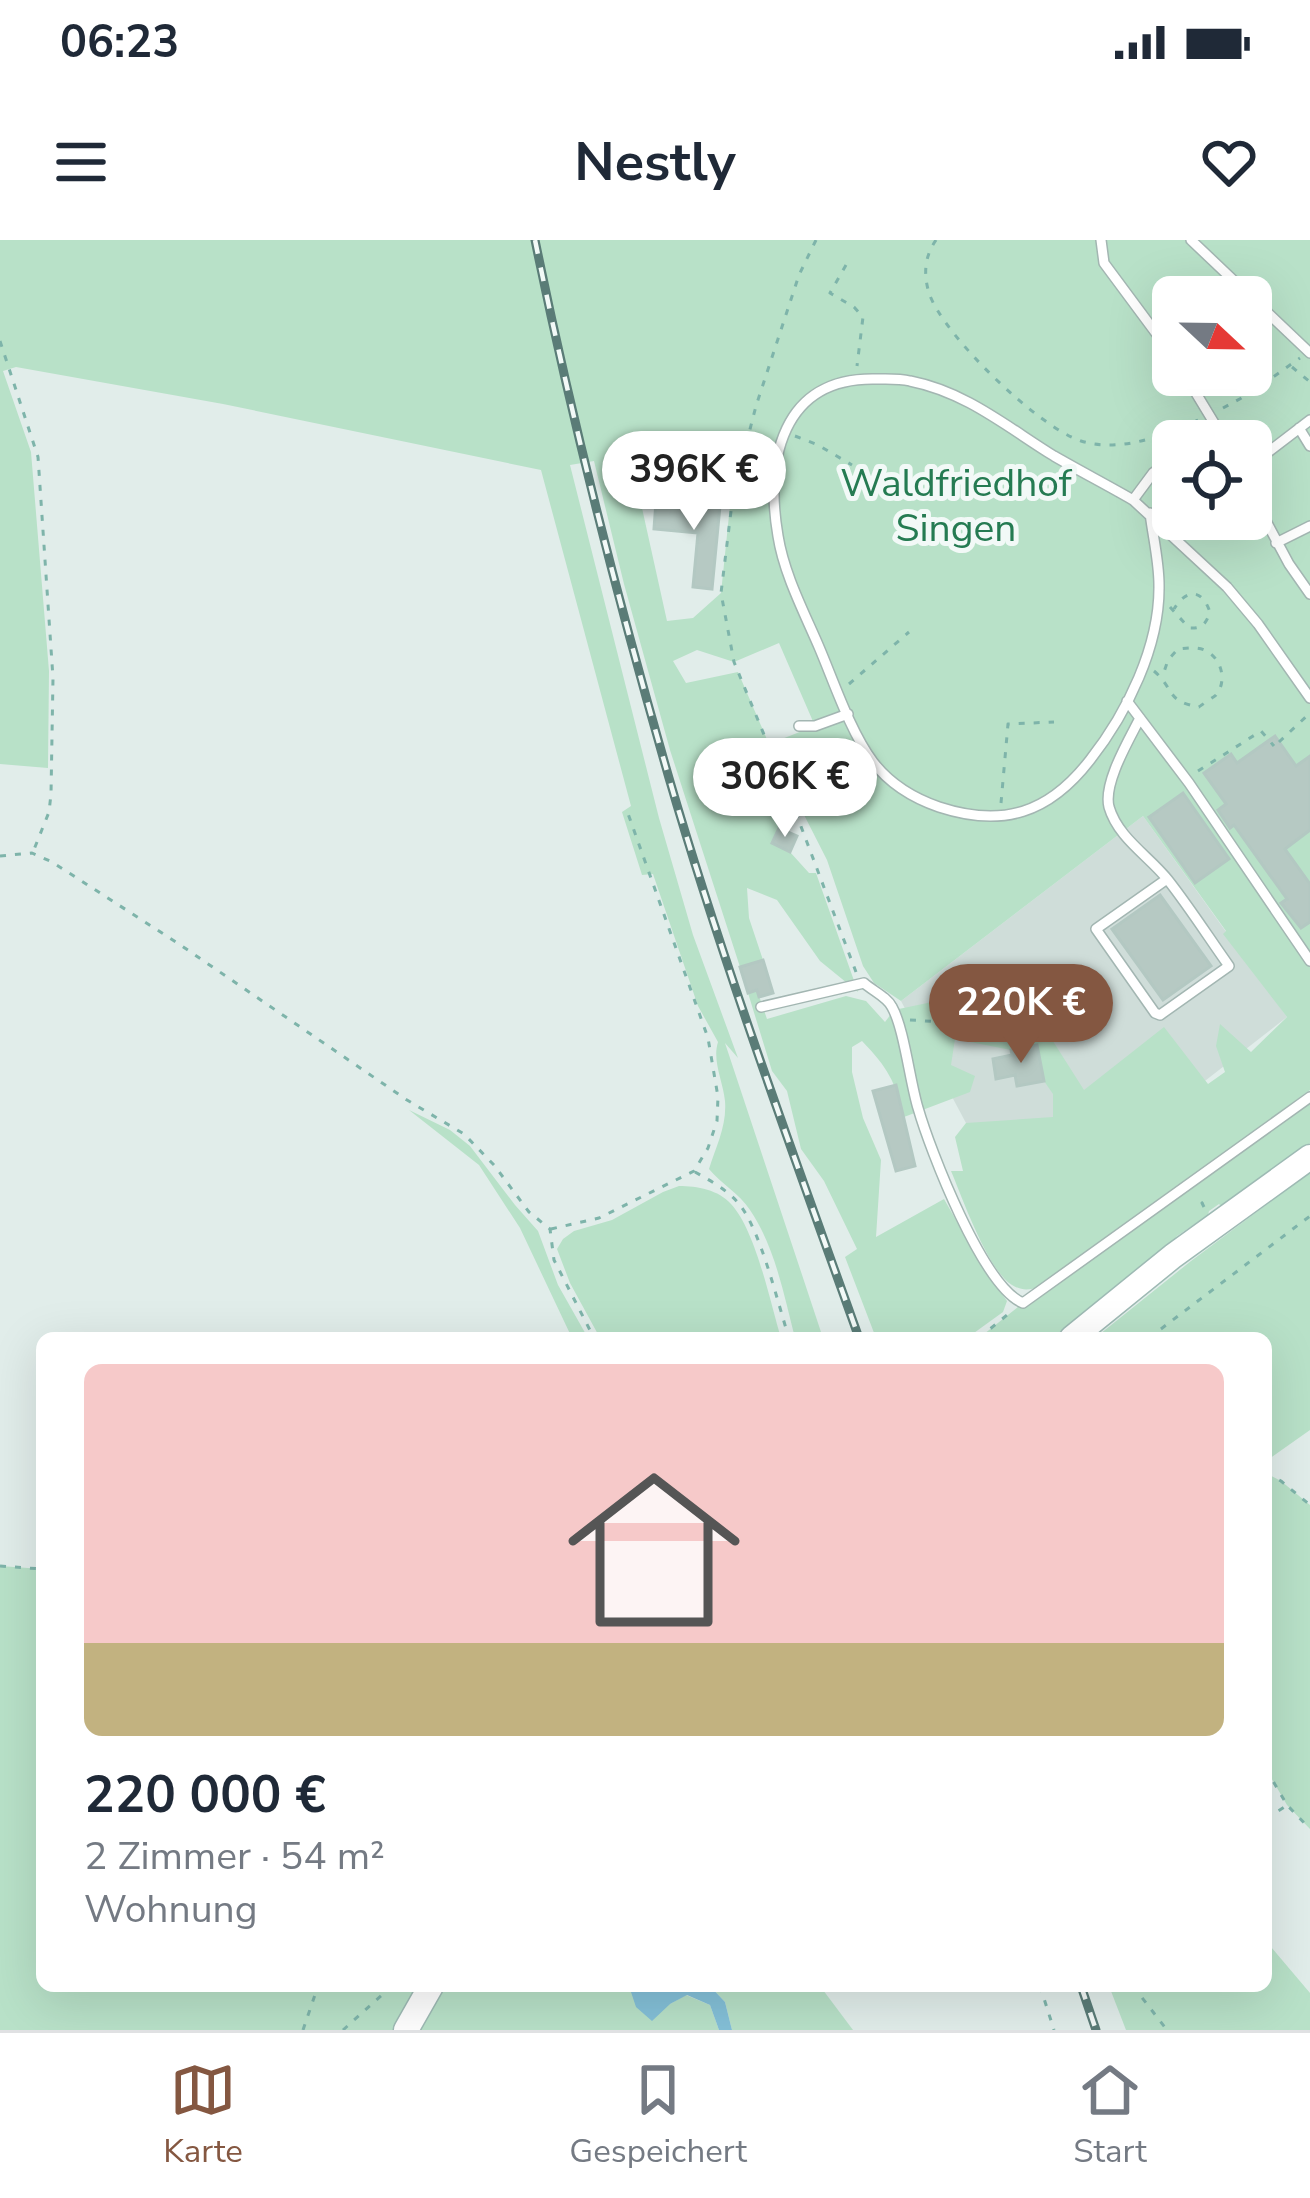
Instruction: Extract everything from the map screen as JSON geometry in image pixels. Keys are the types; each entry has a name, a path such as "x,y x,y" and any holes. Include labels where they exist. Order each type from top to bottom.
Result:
{"main road":[{"path":"1079,1332 1173,1256 1310,1157"},
{"path":"406,2030 428,1992"}],"lane":[{"path":"1101,240 1104,263 1152,328"},
{"path":"1190,240 1229,276"},
{"path":"1272,317 1309,352"},
{"path":"1150,513 1159,585 1156,622 1113,728 1074,781 1051,800 1000,817 979,818 922,801 899,788 872,760 805,614 778,538 774,492 783,434 816,391 855,380 906,380 938,388 982,408 1150,513 1227,587 1310,698"},
{"path":"1198,396 1213,420"},
{"path":"1272,449 1310,420"},
{"path":"1299,428 1310,446"},
{"path":"1133,500 1152,476"},
{"path":"1276,542 1310,526"},
{"path":"1272,534 1310,594"},
{"path":"1126,701 1186,779 1310,961"},
{"path":"799,726 815,726 848,714"},
{"path":"1140,718 1109,786 1108,805 1131,843 1167,879 1229,966 1160,1015 1096,928 1167,879"},
{"path":"761,1007 864,983 890,1003 924,1127 954,1205 980,1253 1007,1291 1023,1303 1310,1097"}],"path":[{"path":"816,240 799,275 756,406 733,495 721,593 734,662 854,969 864,983"},
{"path":"936,240 926,262 933,303 961,340 1036,416 1084,442 1103,445 1149,439 1210,415 1250,394 1309,352"},
{"path":"846,265 830,293 862,317 855,380"},
{"path":"0,341 38,457 53,678 49,812 32,854"},
{"path":"1291,366 1310,382"},
{"path":"783,434 818,445 852,465"},
{"path":"630,460 733,495"},
{"path":"1158,601 1174,609 1189,628 1206,623 1210,612 1199,595 1180,600 1174,609"},
{"path":"839,694 909,632"},
{"path":"1143,662 1182,704 1199,706 1217,694 1222,681 1220,666 1210,652 1193,647 1178,649 1162,678"},
{"path":"1186,779 1261,731 1277,744 1310,713"},
{"path":"1000,817 1008,724 1054,722"},
{"path":"550,1229 599,1218 694,1171 717,1121 708,1038 626,808"},
{"path":"0,856 32,854 101,892 464,1134 529,1212 550,1229 554,1260 591,1332"},
{"path":"897,1020 995,1025"},
{"path":"694,1171 728,1193 751,1223 787,1332"},
{"path":"1157,1332 1310,1216"},
{"path":"987,1332 1023,1303"},
{"path":"1272,1477 1310,1505"},
{"path":"0,1566 36,1569"},
{"path":"1272,1779 1287,1805 1310,1829"},
{"path":"1272,1815 1287,1805"},
{"path":"303,2030 316,1992"},
{"path":"343,2030 385,1992"},
{"path":"1042,1992 1054,2030"},
{"path":"1137,1992 1167,2030"}],"shaded area":[{"path":"1143,816 1287,1017 1120,1147 966,1123 901,1001"}],"green space":[{"name":"Waldfriedhof Singen","path":"0,240 1310,240 1310,1090 1040,1287 1026,1289 1012,1285 994,1265 951,1171 963,1171 955,1137 966,1123 1053,1117 1053,1094 1044,1081 1037,1046 1011,1050 955,1039 951,1065 975,1076 970,1092 904,1117 894,1084 878,1059 862,1041 852,1047 852,1072 863,1118 881,1160 876,1237 944,1199 1007,1301 1003,1312 975,1332 874,1332 845,1257 857,1249 824,1181 801,1149 787,1091 772,1071 748,993 757,990 767,1019 846,996 866,1001 885,1022 894,1010 956,997 1030,1005 1084,1090 1164,1027 1208,1084 1225,1072 1216,1046 1220,1024 1251,1052 1287,1017 1223,934 1226,931 1143,816 901,1001 874,983 863,966 827,860 770,748 779,828 773,843 790,852 809,873 816,873 858,992 820,961 777,900 747,888 749,918 763,960 740,967 670,750 594,461 570,465 659,818 693,935 738,1058 725,1043 821,1332 793,1332 759,1224 746,1204 709,1169 725,1110 718,1042 698,1006 653,874 642,875 622,812 631,806 541,470 223,404 16,367 3,371 31,452 49,671 48,768 0,764","holes":["629,454 724,491 668,482 617,458","731,496 721,593 693,618 667,621 640,499 720,506","779,643 815,726 769,744 738,672 686,683 673,661 697,650 734,662"]},
{"path":"1310,1097 1310,1143 1222,1207 1219,1204 1209,1211 1060,1332 987,1332"},
{"path":"409,1110 450,1130 470,1146 538,1231 558,1285 585,1332 569,1332 520,1228 479,1165"},
{"path":"1310,1172 1310,1430 1272,1457 1272,1332 1102,1332"},
{"path":"679,1186 700,1188 726,1199 755,1249 779,1332 597,1332 557,1249 574,1231 612,1220"},
{"path":"1272,1476 1310,1505 1310,1829 1287,1805 1272,1779"},
{"path":"0,1566 36,1569 36,1992 637,1992 670,2004 686,1995 710,2005 719,2030 0,2030"},
{"path":"1272,1948 1310,1993 1310,2030 1126,2030 1111,1992 1272,1992"},
{"path":"716,1992 824,1992 853,2030 732,2030 725,2002"}],"water":[{"path":"631,1992 716,1992 725,2002 732,2030 719,2030 710,2005 687,1995 652,2021 636,2007"}],"building":[{"path":"656,501 720,506 712,589 693,587 698,533 654,529"},
{"path":"1275,736 1296,766 1310,756 1310,830 1285,849 1310,884 1310,922 1301,928 1281,903 1287,899 1218,810 1226,804 1204,773 1231,754 1237,763"},
{"path":"1183,793 1229,859 1195,883 1149,817"},
{"path":"779,828 797,836 790,852 772,843"},
{"path":"1160,895 1211,966 1163,1000 1112,929"},
{"path":"763,960 773,993 759,997 757,990 748,993 740,967"},
{"path":"1037,1045 1044,1081 1017,1086 1015,1075 996,1079 993,1059"},
{"path":"896,1085 915,1166 896,1171 873,1091"}],"railway":[{"path":"535,240 597,510 669,778 736,989 857,1332"},
{"path":"1083,1992 1096,2030"}]}
